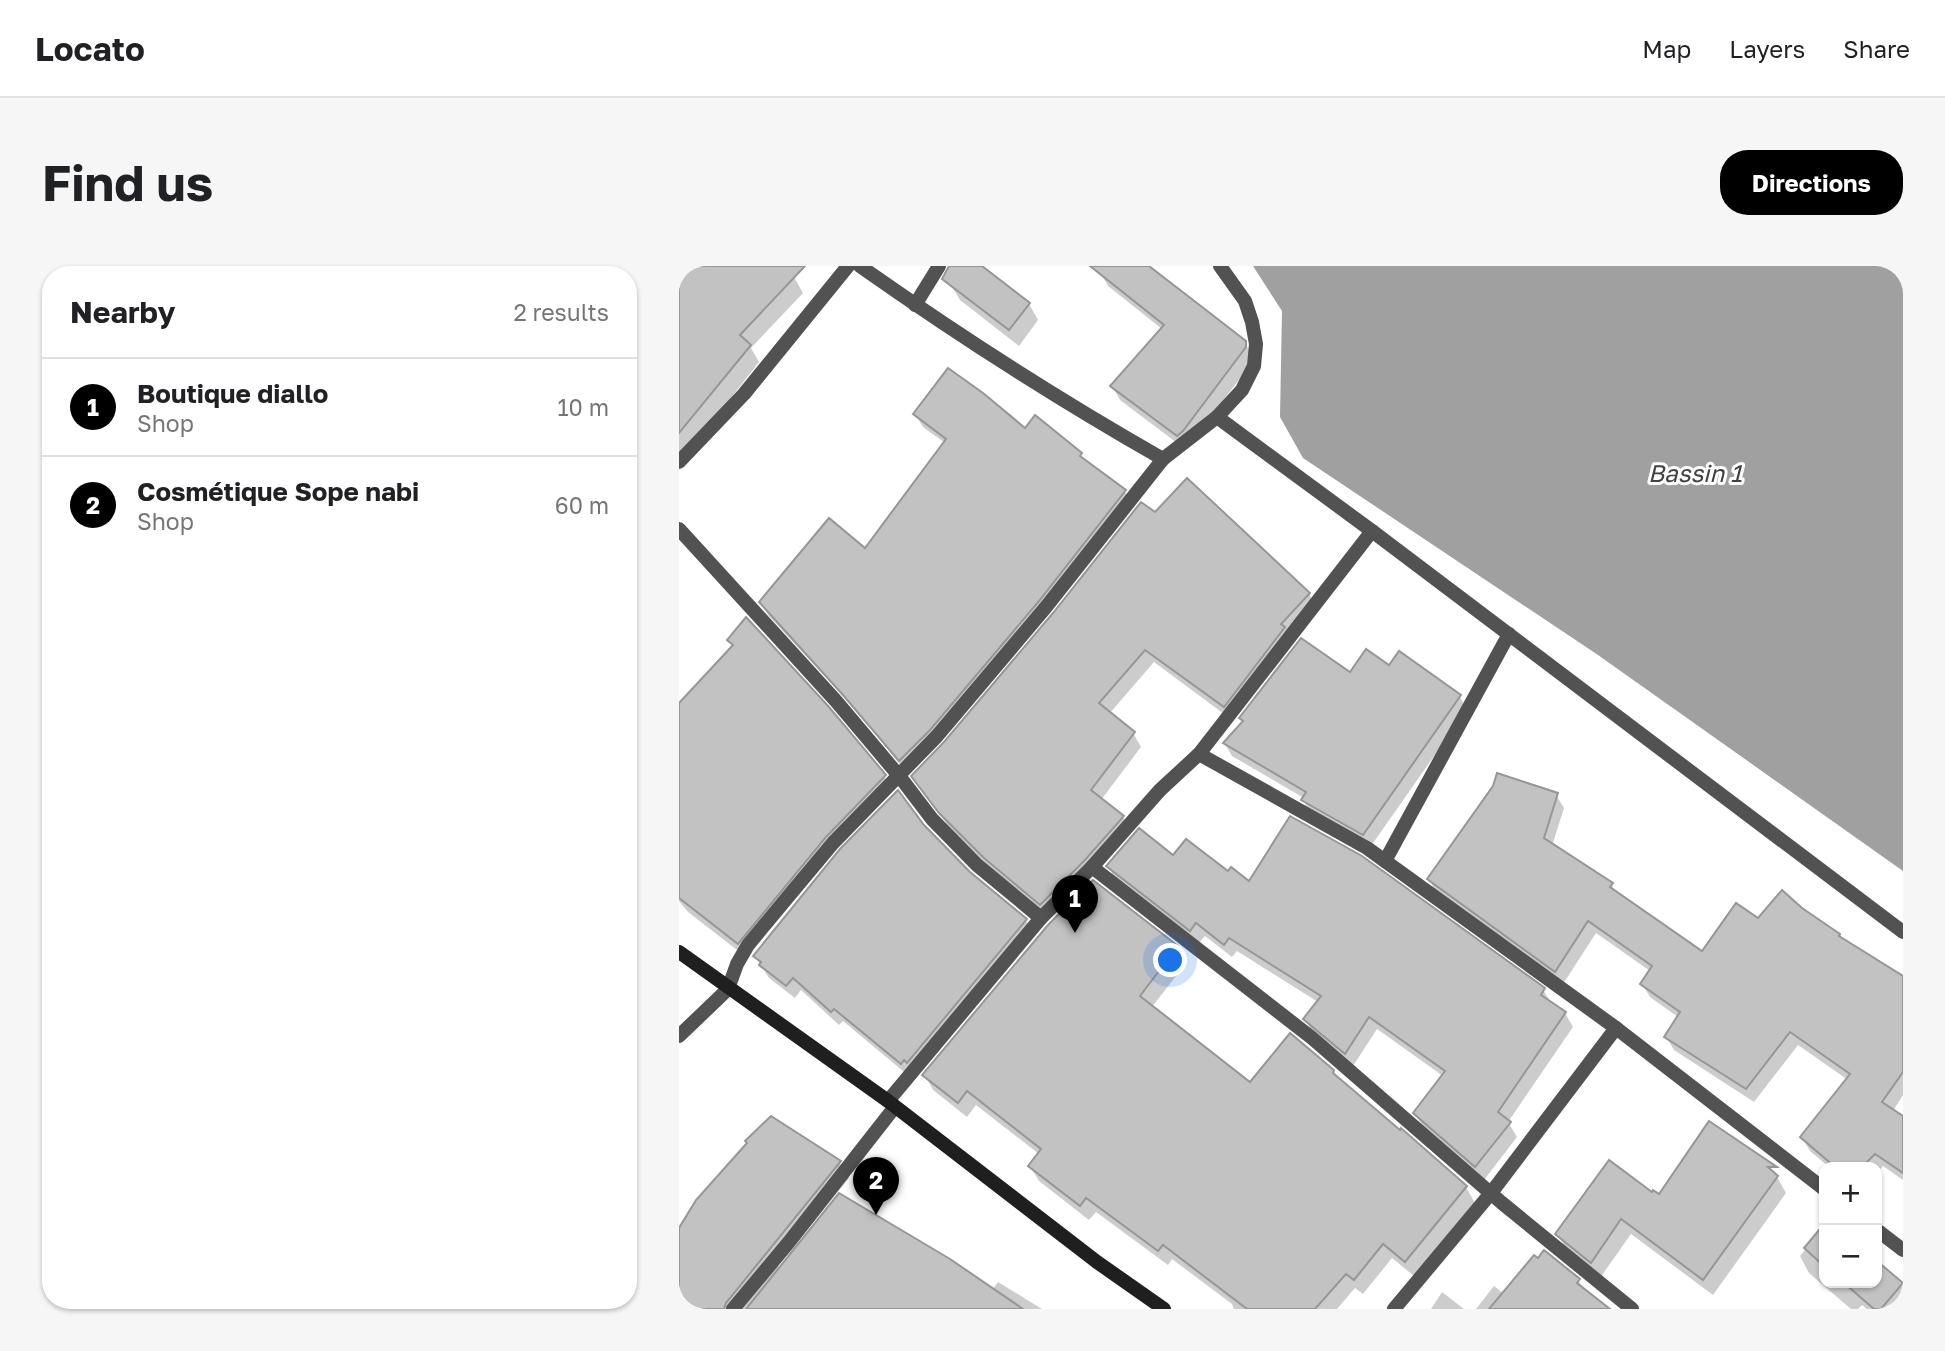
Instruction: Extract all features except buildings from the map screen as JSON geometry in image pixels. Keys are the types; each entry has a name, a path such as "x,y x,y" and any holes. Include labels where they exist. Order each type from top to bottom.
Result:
{"street":[{"path":"679,462 744,394 848,266"},
{"path":"860,266 915,305 1083,413 1163,459"},
{"path":"915,305 939,266"},
{"path":"679,1036 728,989 737,964 766,924 833,843 937,736 1046,607 1163,459 1217,417 1242,390 1254,366 1257,344 1245,301 1220,266"},
{"path":"1217,417 1903,932"},
{"path":"679,529 836,701 932,819 978,864 1041,918"},
{"path":"733,1309 789,1242 891,1104 1041,918 1092,867 1160,790 1199,754 1372,531"},
{"path":"1385,861 1509,634"},
{"path":"1199,754 1348,836 1385,861 1616,1028 1819,1185"},
{"path":"1092,867 1312,1038 1491,1193 1632,1309"},
{"path":"679,952 891,1104 1097,1262 1164,1309"},
{"path":"1394,1309 1491,1193 1616,1028"},
{"path":"1882,1234 1903,1250"}],"water":[{"name":"Bassin 1","path":"1253,266 1903,266 1903,871 1598,655 1303,458 1280,417 1282,311"}],"place":[{"name":"Boutique diallo","path":"1075,933"},
{"name":"Cosmétique Sope nabi","path":"876,1215"}]}
